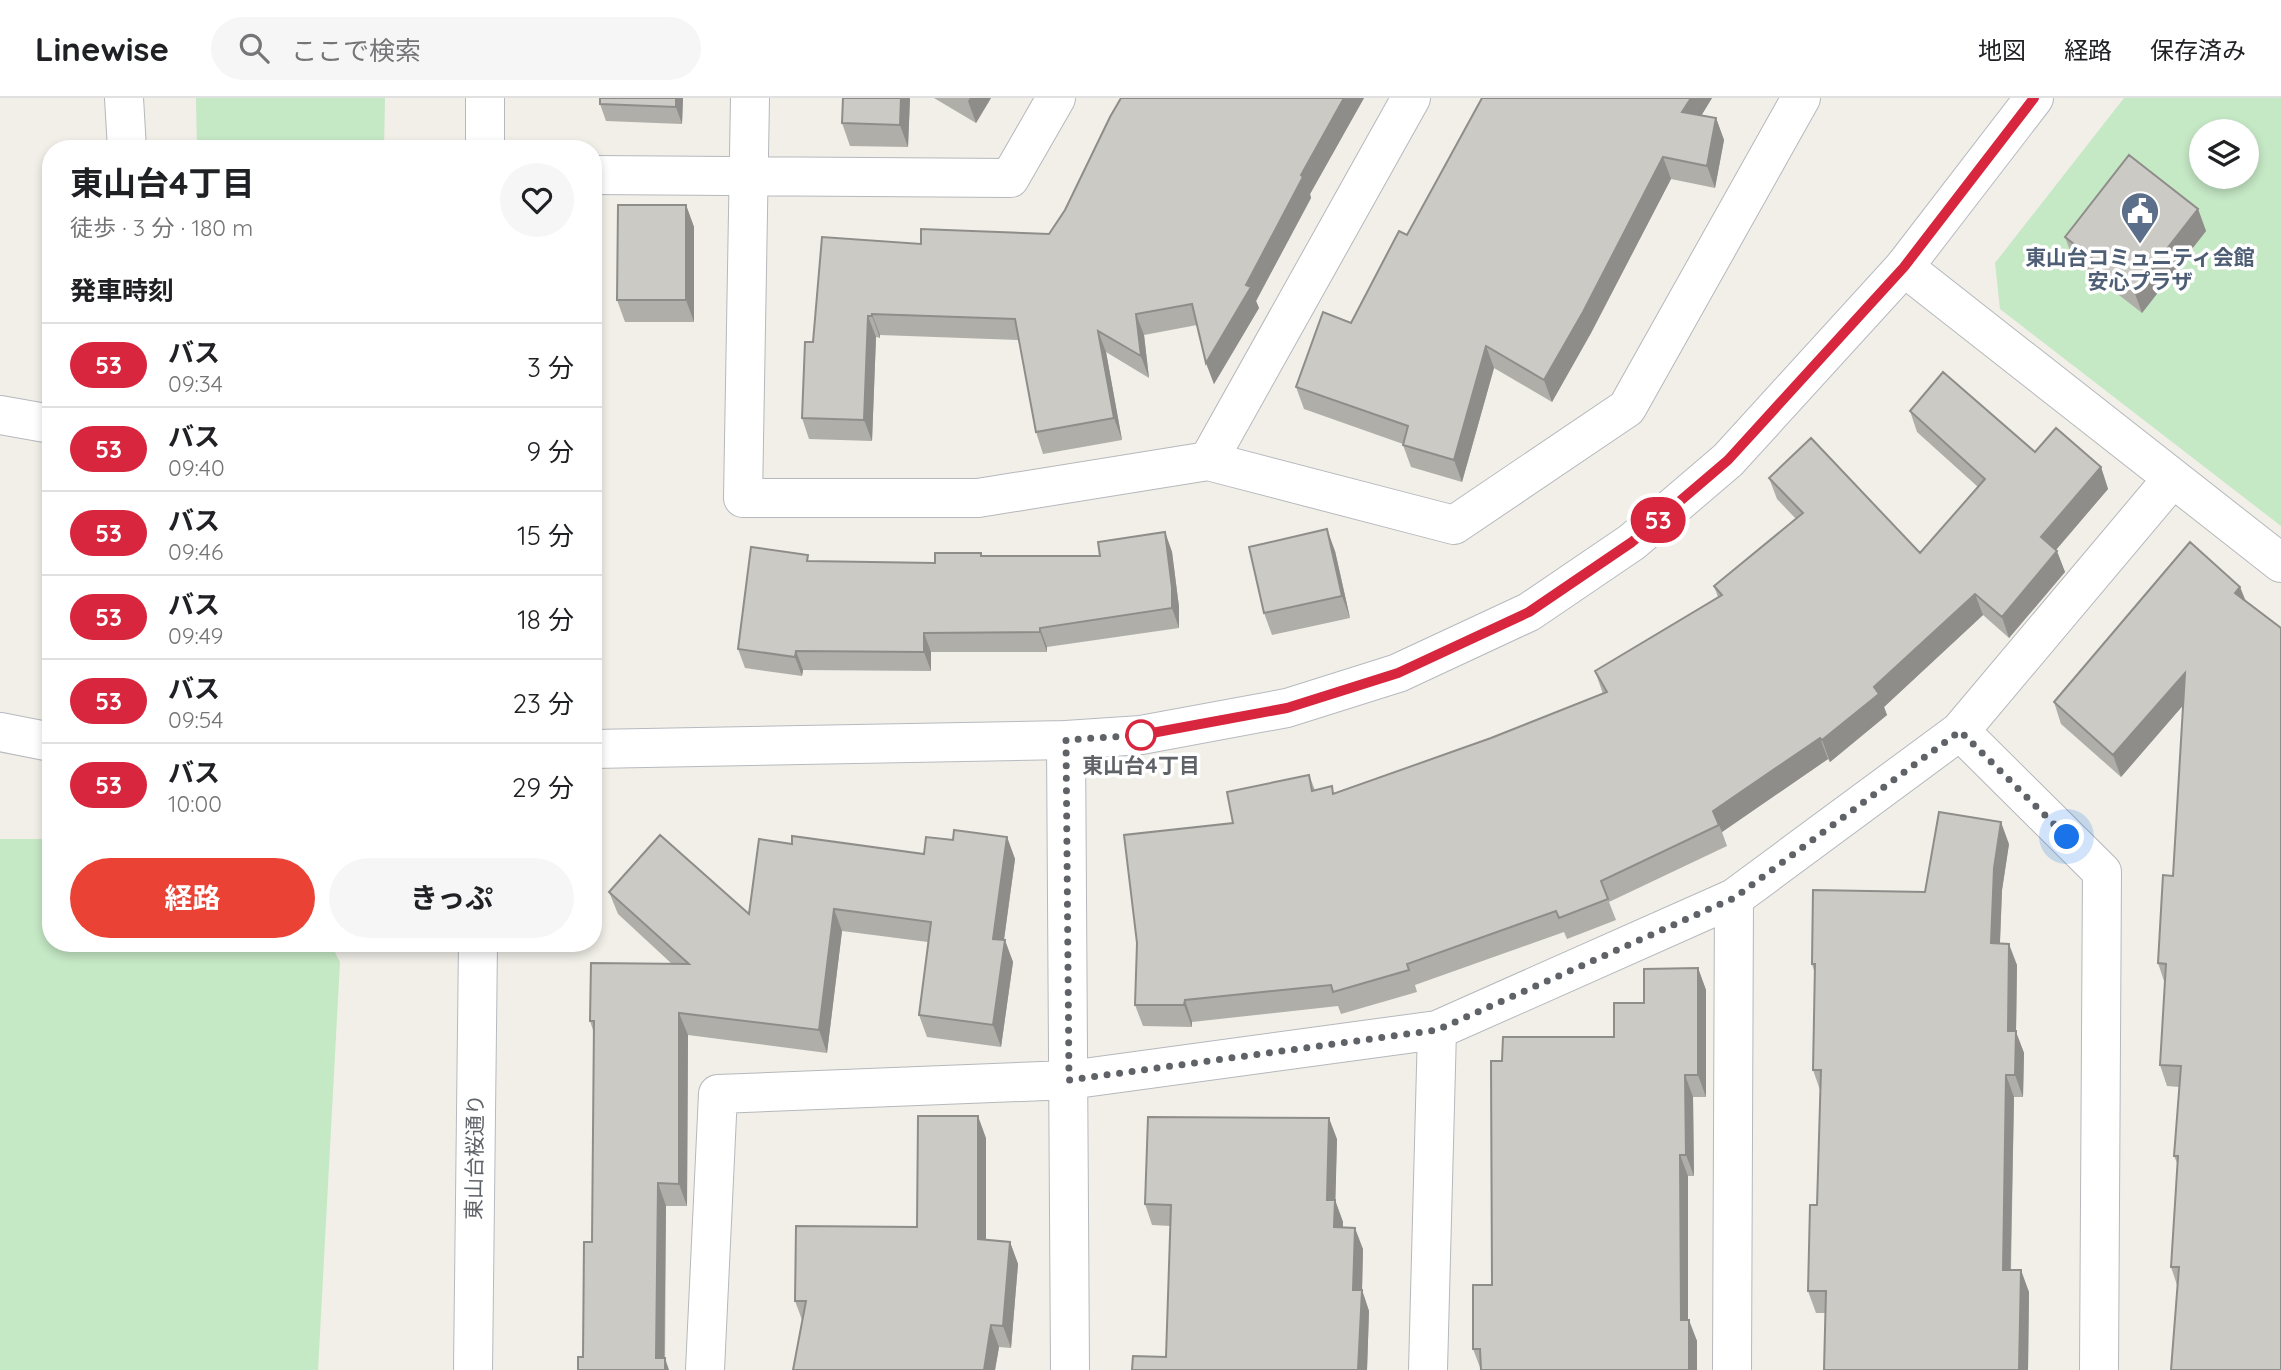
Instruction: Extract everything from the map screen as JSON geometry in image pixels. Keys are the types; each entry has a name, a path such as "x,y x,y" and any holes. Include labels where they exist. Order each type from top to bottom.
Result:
{"street":[{"path":"124,98 126,140"},
{"path":"485,98 485,140"},
{"path":"750,98 743,498 978,498 1208,461 1454,526 1627,408 1801,98"},
{"path":"602,175 1010,178 1056,98"},
{"path":"1208,461 1411,98"},
{"path":"602,749 1066,740 1141,735 1287,708 1398,673 1529,612 1632,542 1728,460 1904,267 2034,98"},
{"path":"1904,267 2281,563"},
{"path":"0,415 42,422"},
{"path":"705,1370 718,1094 1069,1080 1437,1030 1734,898 1960,731 2172,479"},
{"path":"1960,731 2102,872 2099,1370"},
{"path":"0,732 42,740"},
{"path":"1066,740 1070,1370"},
{"path":"1731,1370 1734,898"},
{"name":"東山台桜通り","path":"473,1370 478,952"},
{"path":"1428,1370 1437,1030"}],"green space":[{"path":"196,98 385,98 384,140 197,140"},
{"path":"2124,98 2281,98 2281,526 2000,309 1995,263"},
{"path":"0,839 42,839 42,952 335,952 340,962 318,1370 0,1370"}],"building":[{"path":"600,98 676,98 676,107 600,104"},
{"path":"843,98 901,98 900,125 842,123"},
{"path":"1121,98 1344,98 1301,175 1303,177 1246,285 1251,287 1206,363 1192,304 1136,314 1141,356 1098,331 1114,418 1036,432 1015,319 872,314 868,316 864,420 802,418 805,342 813,342 822,237 921,244 921,229 1049,234 1065,210"},
{"path":"1482,98 1691,98 1682,112 1716,118 1707,166 1663,157 1583,312 1544,380 1486,346 1454,460 1403,445 1408,426 1296,387 1323,312 1351,323 1399,231 1407,235"},
{"name":"東山台コミュニティ会館 安心プラザ","path":"2129,155 2198,209 2134,291 2065,237"},
{"path":"618,205 686,205 686,300 617,300"},
{"path":"1943,372 2035,452 2056,428 2101,467 2041,537 2057,551 2002,617 1975,594 1874,687 1879,694 1822,740 1820,738 1713,811 1719,825 1601,881 1608,899 1559,918 1556,911 1407,964 1409,970 1333,992 1331,985 1185,1000 1184,1005 1135,1005 1137,943 1124,835 1233,823 1227,792 1309,775 1312,791 1332,786 1333,794 1491,738 1607,692 1595,671 1722,595 1714,586 1803,513 1769,478 1811,438 1920,553 1985,479 1910,411"},
{"path":"1327,529 1342,596 1264,613 1249,547"},
{"path":"1165,532 1172,608 1040,628 1040,632 924,633 924,652 796,651 795,657 738,649 751,547 808,555 807,561 935,563 935,553 981,553 981,556 1100,556 1098,542"},
{"path":"2190,542 2240,587 2235,593 2281,628 2281,1370 2171,1370 2179,1267 2171,1267 2178,1156 2174,1156 2181,1066 2160,1065 2166,964 2158,963 2163,875 2173,876 2185,673 2113,755 2054,702"},
{"path":"1939,812 2001,822 1994,868 1991,943 2009,944 2008,1031 2016,1031 2015,1075 2006,1075 2003,1270 2021,1270 2019,1370 1824,1370 1826,1291 1808,1291 1810,1205 1817,1205 1821,1070 1813,1070 1813,890 1925,892"},
{"path":"954,830 1007,837 993,939 1005,940 993,1025 919,1015 931,922 834,909 819,1030 679,1013 679,1184 658,1183 656,1358 665,1358 665,1370 578,1370 578,1357 583,1357 584,1242 592,1242 594,1021 590,1021 591,963 689,964 609,892 660,835 749,914 759,839 792,844 792,836 924,854 926,837 953,840"},
{"path":"1698,968 1698,1075 1685,1075 1686,1155 1680,1155 1681,1320 1689,1320 1689,1370 1481,1370 1480,1349 1473,1349 1473,1285 1492,1285 1491,1061 1502,1061 1503,1037 1614,1037 1614,1003 1644,1003 1644,969"},
{"path":"918,1116 978,1116 978,1239 1010,1242 1003,1326 991,1325 984,1370 793,1370 806,1301 795,1301 796,1226 917,1227"},
{"path":"1148,1117 1329,1118 1327,1200 1335,1200 1334,1227 1355,1228 1353,1290 1362,1290 1358,1370 1132,1370 1133,1356 1166,1357 1171,1205 1145,1204"}],"bus line":[{"name":"53","path":"1141,735 1287,708 1398,673 1529,612 1632,542 1728,460 1904,267 2034,98"}],"place":[{"name":"東山台コミュニティ会館 安心プラザ","path":"2140,245"},
{"name":"東山台4丁目","path":"1141,735"}],"route":[{"path":"1141,735 1066,740 1069,1080 1437,1030 1734,898 1960,731 2067,837"}]}
